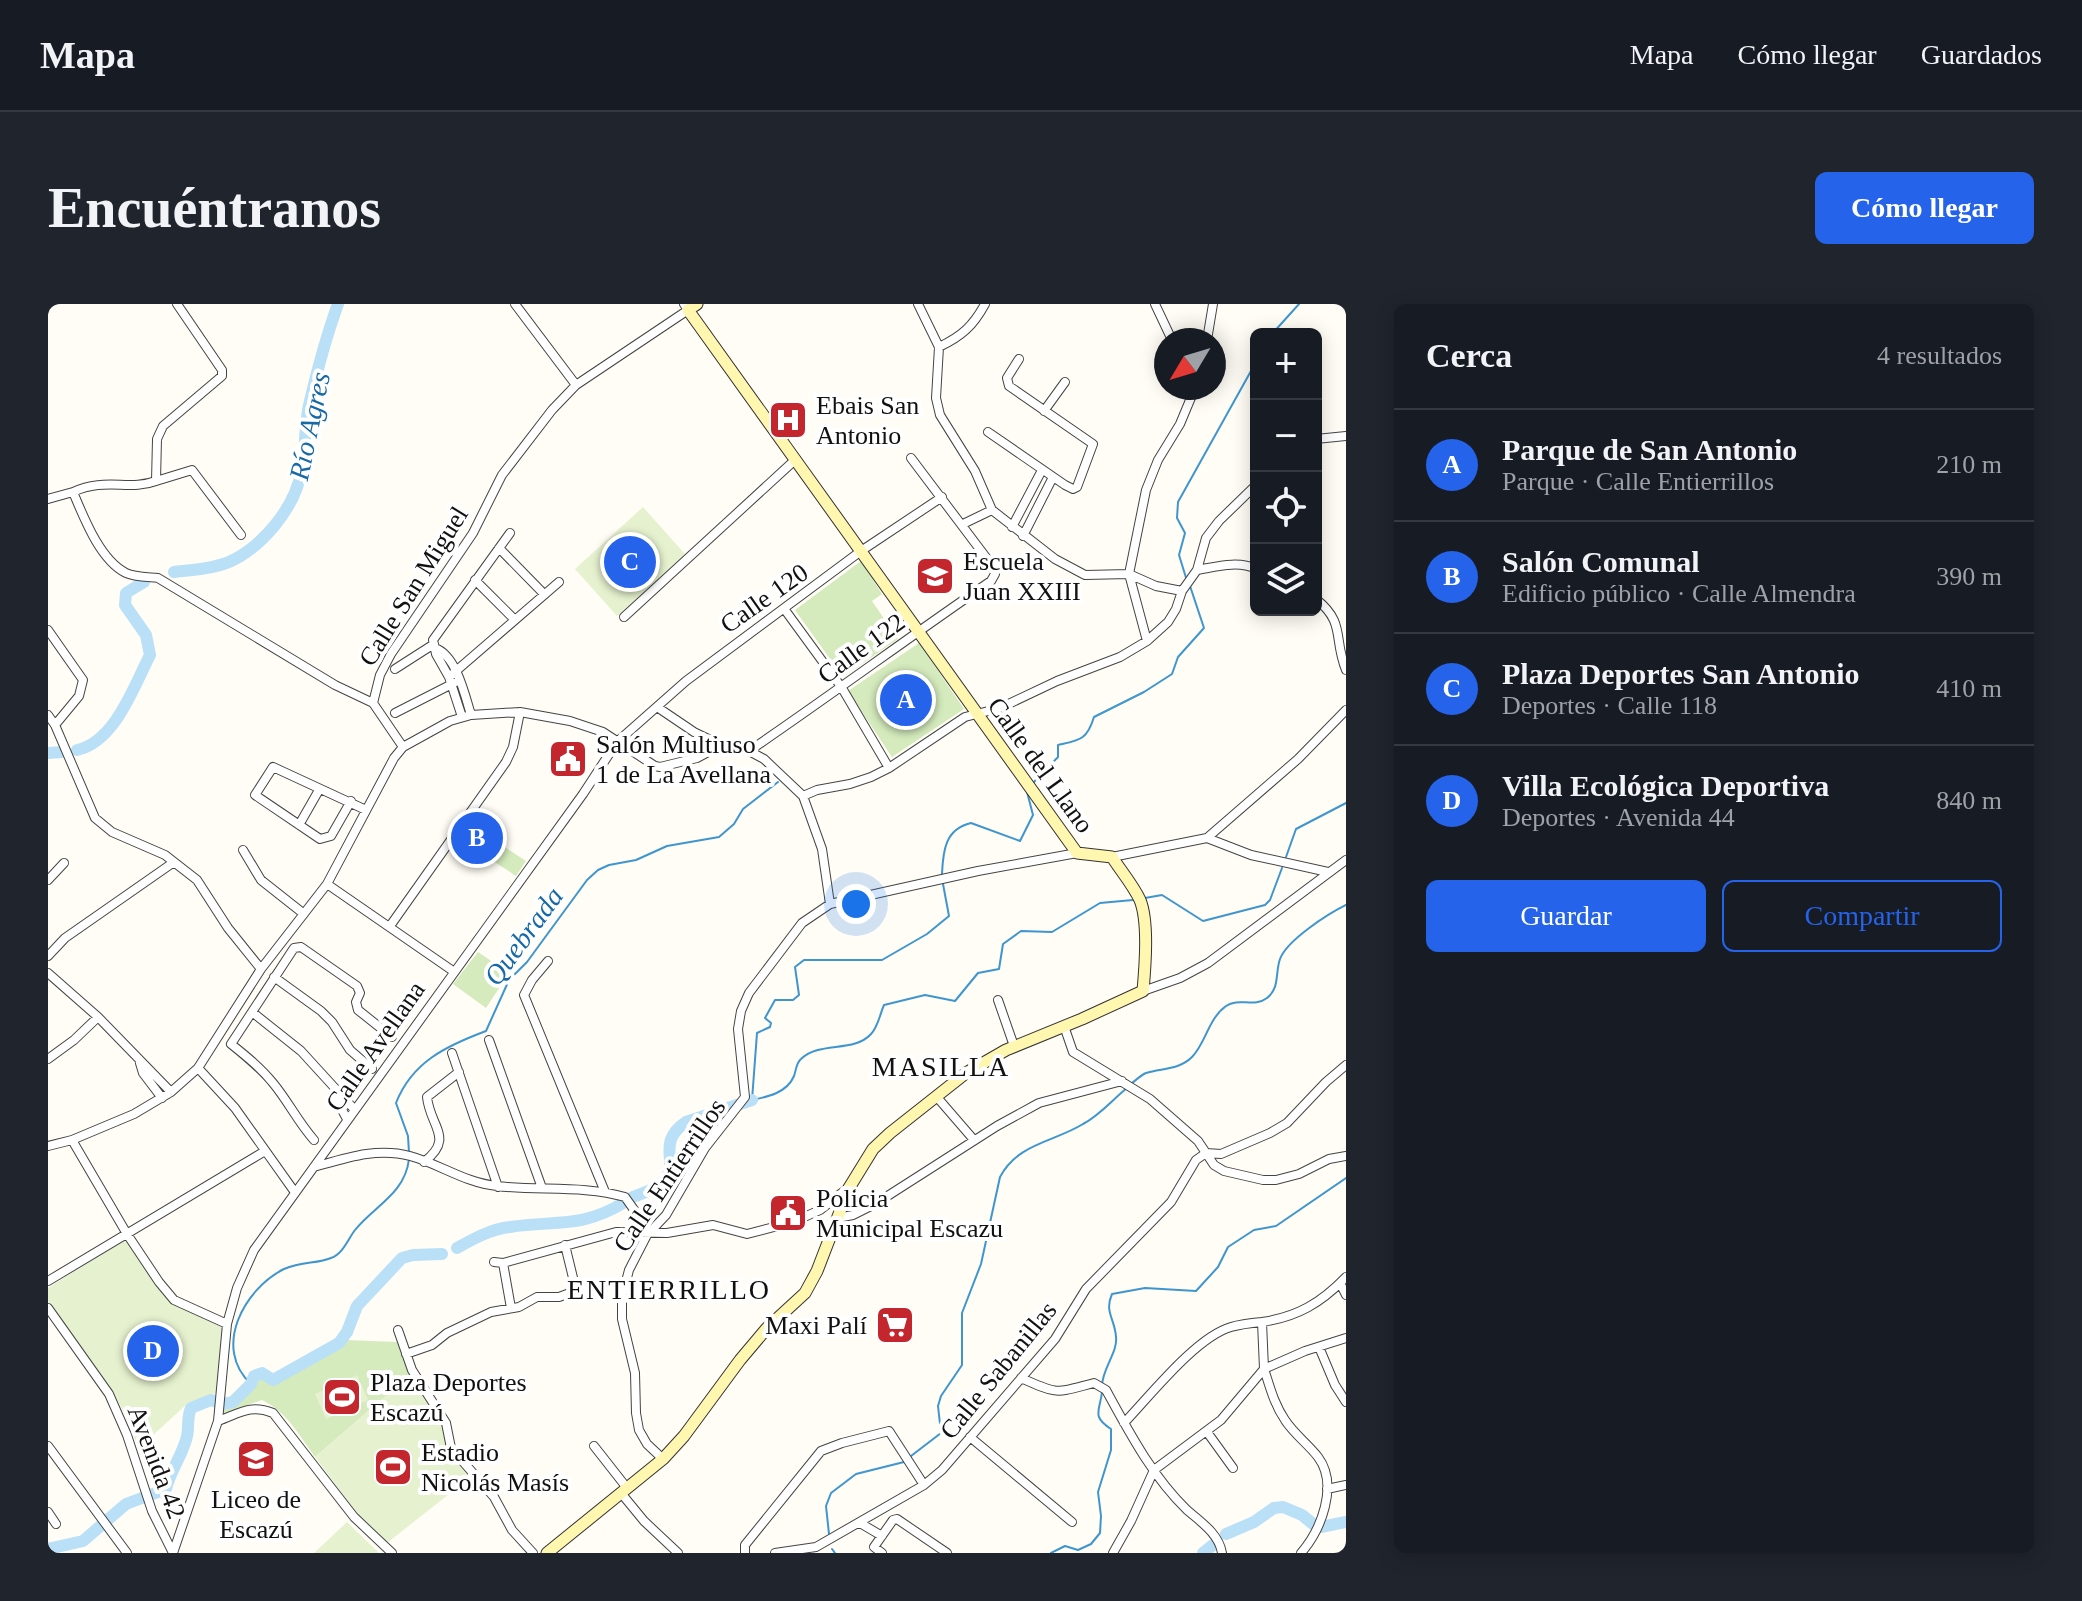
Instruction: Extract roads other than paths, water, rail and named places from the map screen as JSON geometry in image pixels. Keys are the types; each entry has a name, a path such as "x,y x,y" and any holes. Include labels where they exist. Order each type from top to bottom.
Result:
{"main road":[{"name":"Calle del Llano","path":"689,306 1077,853 1112,857 1142,904 1143,991"},
{"path":"547,1553 663,1459 767,1328 805,1293 817,1271 849,1188 873,1149 966,1073 1014,1046 1143,991"}],"street":[{"path":"156,481 163,426 220,380 222,370 177,304"},
{"path":"515,304 576,385"},
{"path":"918,304 939,347 937,407 975,471 992,510 1055,559 1085,575 1129,574 1156,586 1184,588"},
{"path":"939,347 970,328 985,304"},
{"path":"1155,304 1166,328"},
{"path":"1209,328 1213,304"},
{"name":"Calle San Miguel","path":"403,747 373,703 380,675 473,533 502,475 552,410 576,385 689,306"},
{"path":"988,432 1053,477 1073,489 1077,487 1093,444 1007,383 1019,359"},
{"path":"1044,411 1065,382"},
{"path":"1147,641 1129,574 1146,490 1190,400"},
{"path":"1322,438 1346,436"},
{"path":"911,458 963,524 992,510"},
{"path":"624,617 796,459"},
{"path":"48,499 97,484 148,484 192,470 241,535"},
{"path":"1012,527 1042,470"},
{"path":"1023,536 1053,477"},
{"path":"803,796 850,784 889,768 965,717 1000,708 1057,681 1120,657 1147,641 1168,622 1176,609 1184,588 1195,572 1206,538 1250,491"},
{"path":"73,492 90,532 108,557 127,573 158,578 335,685 373,703"},
{"name":"Calle 120","path":"617,742 719,654 785,610 861,551 942,497"},
{"name":"Calle 122","path":"749,751 991,581 994,568 963,524"},
{"path":"435,646 435,635 510,533"},
{"path":"499,548 544,594"},
{"path":"1195,572 1227,565 1250,566"},
{"path":"475,580 514,619"},
{"path":"395,713 455,678 514,619 559,582"},
{"path":"1322,604 1337,619 1341,658 1346,670"},
{"path":"785,610 842,688 889,768"},
{"path":"48,630 83,680 79,696 55,725"},
{"path":"395,669 435,646"},
{"path":"435,646 441,649 455,678 466,716"},
{"path":"657,707 694,732 721,745 749,751 776,768 803,796 822,849 830,904 966,873 1077,853"},
{"path":"1112,857 1207,838 1298,759 1346,710"},
{"path":"48,1146 72,1140 134,1114 171,1092 198,1068 261,969 327,884 403,747 435,727 466,716 520,712 570,721 603,732 660,767 697,758 721,745"},
{"path":"390,926 506,762 513,747 520,712"},
{"path":"48,715 95,818 112,832 165,855 197,880 228,928 261,969"},
{"name":"Calle Avellana","path":"173,1553 218,1416 227,1324 248,1261 294,1191 580,798 617,742"},
{"path":"348,805 331,836 320,839 255,795 273,767 364,813"},
{"path":"299,825 319,790"},
{"path":"1207,838 1251,855 1328,872"},
{"path":"243,850 261,880 304,914"},
{"path":"1143,991 1180,978 1208,963 1346,860"},
{"path":"48,956 65,938 174,862"},
{"path":"48,880 64,863"},
{"path":"327,884 453,971"},
{"name":"Calle Entierrillos","path":"663,1459 647,1444 639,1430 635,1373 621,1306 629,1270 647,1235 666,1215 705,1148 745,1097 738,1029 749,993 802,923 830,904"},
{"path":"314,1140 296,1119 275,1085 231,1044 294,948 301,947 357,986 360,993 356,1002 358,1010 392,1037"},
{"path":"548,961 524,995 605,1192"},
{"path":"48,973 98,1017 171,1092"},
{"path":"274,977 321,1011 350,1050 372,1069"},
{"path":"998,1000 1014,1046"},
{"path":"252,1012 301,1051 354,1109"},
{"path":"48,1059 98,1017"},
{"path":"1064,1026 1073,1052 1133,1086 1172,1116 1198,1141 1214,1165 1224,1171 1276,1180 1299,1174 1329,1159 1346,1156"},
{"path":"489,1040 542,1188"},
{"path":"452,1053 498,1187"},
{"path":"140,1063 143,1073 162,1098"},
{"path":"1206,1153 1221,1154 1287,1123 1346,1065"},
{"path":"198,1068 235,1108 294,1191"},
{"path":"424,1162 437,1151 441,1141 427,1097 459,1072"},
{"path":"326,1080 347,1119"},
{"path":"837,1218 853,1215 875,1204 974,1140 1039,1103 1122,1081"},
{"path":"936,1096 974,1140"},
{"path":"72,1140 127,1234 174,1300 227,1324"},
{"path":"48,1281 265,1151"},
{"path":"314,1167 378,1151 409,1156 460,1178 498,1187 605,1192 625,1197 642,1221 647,1235"},
{"name":"Calle Sabanillas","path":"775,1553 816,1547 924,1485 942,1470 1055,1339 1086,1289 1171,1202 1196,1160 1206,1153"},
{"path":"511,1308 498,1263 616,1232 647,1235 713,1225 747,1234 793,1222 820,1210 849,1188"},
{"path":"565,1245 576,1290"},
{"path":"1124,1423 1177,1366 1228,1327 1298,1314 1310,1308 1343,1280 1346,1295"},
{"path":"406,1354 432,1345 447,1333 478,1317 519,1307 537,1297 559,1297 594,1284"},
{"name":"Avenida 42","path":"48,1308 109,1394 127,1435 152,1511 173,1553"},
{"path":"1262,1322 1264,1369 1276,1406 1286,1423 1324,1467 1328,1477 1316,1532 1301,1553"},
{"path":"398,1330 419,1382 446,1423 451,1448 494,1497 512,1530 533,1553"},
{"path":"1113,1553 1154,1470 1207,1432 1233,1407 1264,1369 1346,1338"},
{"path":"1319,1347 1346,1402"},
{"path":"1021,1378 1054,1392 1063,1393 1089,1384 1102,1387 1154,1470 1171,1493 1215,1536 1222,1553"},
{"path":"218,1416 259,1408 273,1413 354,1517 392,1553"},
{"path":"745,1553 745,1545 765,1518 821,1451 830,1446 889,1431 924,1485"},
{"path":"1207,1432 1233,1468"},
{"path":"970,1437 1072,1522"},
{"path":"48,1446 127,1553"},
{"path":"594,1446 644,1521 678,1553"},
{"path":"1327,1489 1346,1485"},
{"path":"48,1512 56,1524"},
{"path":"882,1553 874,1547 893,1520 902,1520 947,1553"},
{"path":"860,1523 882,1536"}],"waterway":[{"name":"Río Agres","path":"174,572 229,562 253,547 284,513 301,473 309,405 338,304"},
{"path":"1277,328 1299,304"},
{"path":"1187,581 1179,555 1185,533 1177,518 1178,502 1250,373"},
{"name":"Río Agres","path":"77,750 90,745 113,725 150,655 146,635 125,605 126,593 144,582"},
{"path":"1032,784 1058,757 1058,745 1082,738 1094,717 1172,674 1178,657 1204,628 1190,586"},
{"name":"Río Agres","path":"48,753 62,752"},
{"name":"Quebrada","path":"409,1153 408,1136 396,1103 403,1089 432,1057 486,1031 509,980 527,962 587,880 609,865 636,860 667,846 719,837 734,824 743,809 778,782"},
{"path":"942,874 947,842 962,826 971,823 1020,841 1033,815 1027,792"},
{"path":"1286,857 1296,829 1346,803"},
{"path":"1145,898 1162,895 1203,921 1265,905 1270,900 1282,868"},
{"path":"943,884 949,916 927,934 882,960 804,960 795,967 799,995 793,1000 775,1000 765,1018 771,1023 770,1027 757,1033 752,1100 776,1093 787,1086 799,1061 808,1054 864,1040 875,1028 884,1005 925,995 955,1001 978,973 999,969 1003,944 1021,931 1052,932 1100,903 1133,900"},
{"path":"1131,1084 1146,1073 1176,1066 1192,1057 1215,1017 1226,1006 1267,998 1274,990 1284,952 1309,928 1346,905"},
{"path":"911,1456 941,1433 938,1406 941,1396 962,1365 962,1313 981,1264 1000,1177 1016,1157 1089,1120 1127,1088"},
{"path":"633,1197 659,1185 667,1176 672,1138 686,1122 752,1100"},
{"name":"Quebrada","path":"251,1384 240,1370 234,1354 234,1337 238,1320 256,1290 284,1269 326,1260 339,1253 363,1221 395,1191 402,1181 409,1159"},
{"path":"1102,1386 1116,1343 1109,1311 1112,1294 1145,1288 1196,1291 1218,1267 1228,1247 1254,1230 1276,1226 1346,1178"},
{"path":"457,1248 503,1228 581,1220 625,1202"},
{"path":"48,1549 83,1541 126,1504 166,1489 186,1440 191,1408 211,1400 223,1404 233,1402 251,1384 254,1376 262,1373 273,1380 339,1343 357,1306 402,1258 442,1254"},
{"path":"1051,1553 1065,1546 1078,1550 1091,1544 1100,1533 1098,1492 1111,1450 1111,1429 1099,1417 1102,1392"},
{"path":"829,1534 826,1506 831,1493 856,1474 904,1462"},
{"path":"1226,1534 1254,1522 1274,1508 1283,1507 1321,1527 1346,1522"},
{"path":"1203,1553 1213,1545"},
{"path":"832,1549 835,1553"}],"place":[{"name":"Ebais San Antonio","path":"788,420"},
{"name":"Plaza Deportes San Antonio","path":"630,562"},
{"name":"Escuela Juan XXIII","path":"935,576"},
{"name":"Parque de San Antonio","path":"906,700"},
{"name":"Salón Multiuso 1 de La Avellana","path":"568,759"},
{"name":"Salón Comunal","path":"477,838"},
{"name":"Policia Municipal Escazu","path":"788,1213"},
{"name":"Maxi Palí","path":"895,1325"},
{"name":"Villa Ecológica Deportiva","path":"153,1351"},
{"name":"Plaza Deportes Escazú","path":"342,1397"},
{"name":"Liceo de Escazú","path":"256,1459"},
{"name":"Estadio Nicolás Masís","path":"393,1467"}],"district":[{"name":"MASILLA","path":"941,1066"},
{"name":"ENTIERRILLO","path":"669,1289"}]}
